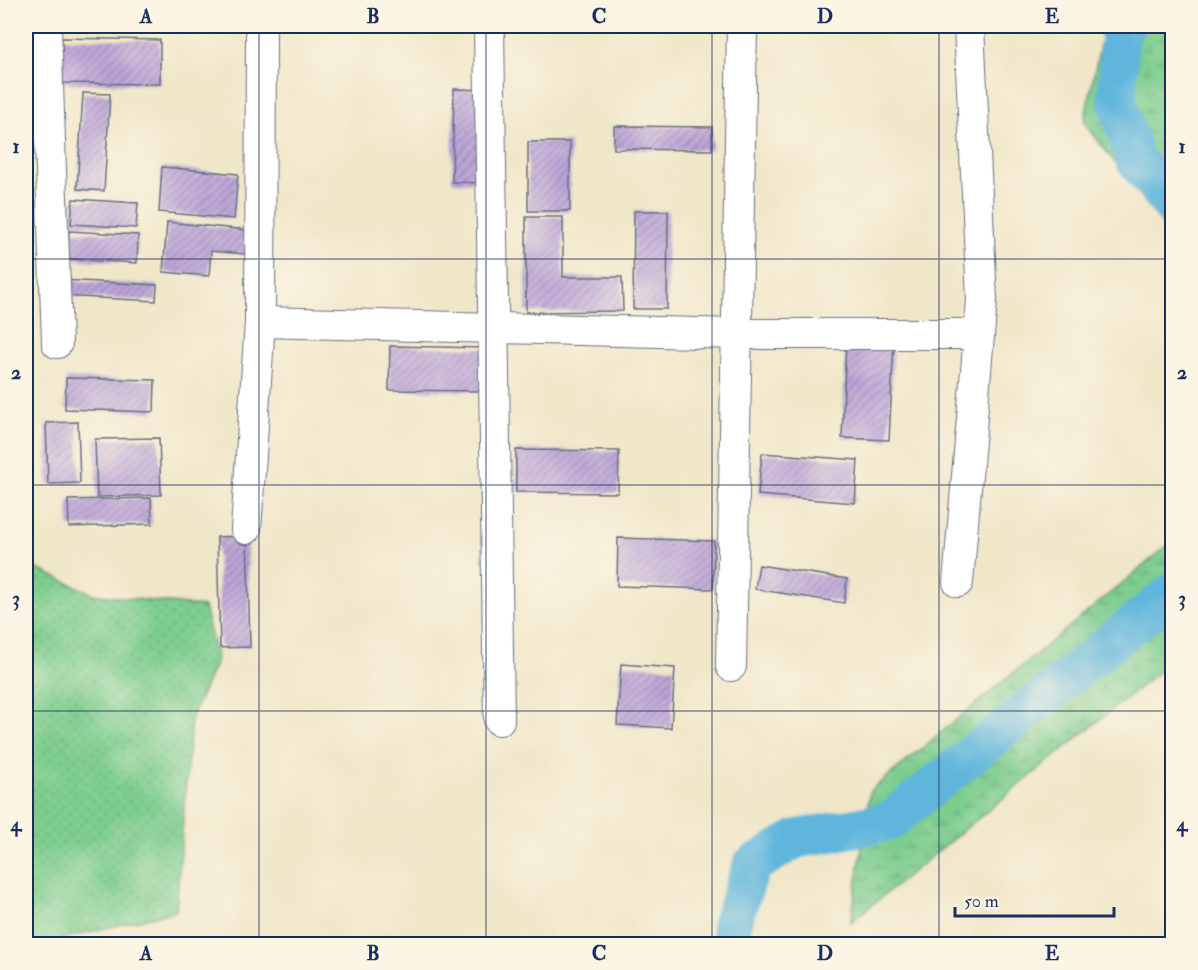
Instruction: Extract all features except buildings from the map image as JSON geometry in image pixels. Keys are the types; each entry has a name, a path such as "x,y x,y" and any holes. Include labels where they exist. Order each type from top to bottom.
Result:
{"street":[{"path":"46,26 57,343"},
{"path":"246,529 260,322 261,26"},
{"path":"489,26 499,720"},
{"path":"731,666 742,26"},
{"path":"958,582 982,300 969,26"},
{"path":"260,322 495,330 737,334 979,334"}],"green space":[{"path":"1104,26 1172,26 1172,237 1084,122"},
{"path":"1172,542 1172,661 851,922 870,791"},
{"path":"26,564 93,594 204,607 217,659 191,719 176,911 41,944 26,944"}],"waterway":[{"path":"1125,26 1120,31 1117,101 1135,160 1172,205"},
{"path":"734,944 731,925 752,865 796,839 890,821 1172,593"}]}
